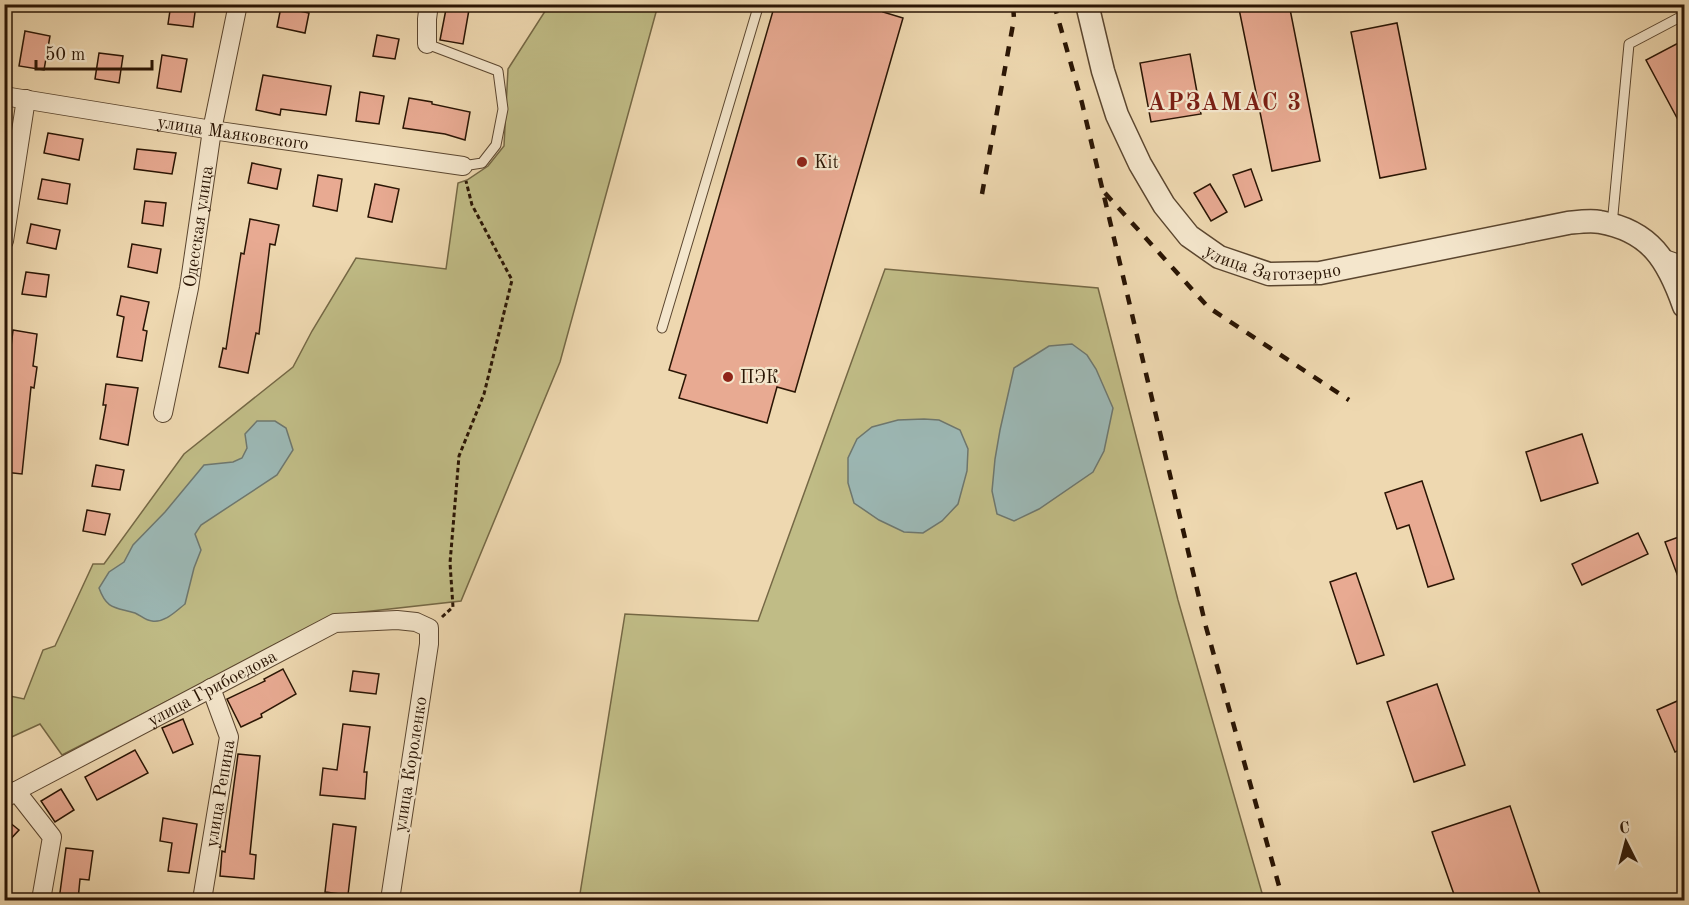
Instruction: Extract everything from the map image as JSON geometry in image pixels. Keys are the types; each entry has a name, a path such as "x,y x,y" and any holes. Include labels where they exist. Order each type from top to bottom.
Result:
{"street":[{"name":"Одесская улица","path":"163,413 189,288 212,130 238,4"},
{"path":"427,44 429,4"},
{"name":"улица Заготзерно","path":"1087,4 1102,71 1117,115 1140,164 1164,205 1189,236 1219,257 1269,274 1320,273 1568,223 1599,222 1634,231 1659,252"},
{"name":"улица Маяковского","path":"4,96 212,130 463,166"},
{"path":"4,241 26,99"},
{"path":"1659,252 1677,285 1684,306"},
{"name":"улица Грибоедова","path":"10,795 335,623 397,620 416,622 429,628"},
{"name":"улица Короленко","path":"390,900 429,644 429,628"},
{"name":"улица Репина","path":"202,900 230,737 211,688"},
{"path":"10,795 52,837 41,900"}],"lane":[{"path":"662,328 759,4"},
{"path":"1612,225 1629,44 1684,15"},
{"path":"427,44 498,71 502,109 496,145 482,163 463,166"},
{"path":"1659,252 1684,261"}],"path":[{"path":"429,628 453,607 450,563 459,456 484,394 512,280 472,205 463,166"}],"shaded area":[{"path":"549,5 658,5 560,362 461,601 336,615 62,755 40,724 5,740 5,695 24,699 43,650 55,646 93,564 104,564 184,454 293,367 356,258 446,269 458,183 467,180 488,166 504,146 508,69"},
{"path":"885,269 1098,288 1178,600 1264,900 579,900 625,614 758,621"}],"water":[{"path":"1072,344 1087,355 1096,369 1113,408 1104,451 1093,472 1039,509 1014,521 997,514 992,491 1000,430 1014,368 1049,346"},
{"path":"898,420 939,420 960,430 968,449 967,471 958,504 942,521 923,533 904,532 879,520 854,503 848,483 848,458 857,439 872,427"},
{"path":"257,421 275,421 286,428 293,450 277,475 201,525 195,534 201,550 185,604 170,616 157,621 148,620 109,604 99,588 109,572 124,562 133,545 165,512 204,465 233,462 242,458 247,448 245,434"}],"building":[{"path":"171,4 196,5 193,27 168,24"},
{"path":"447,4 470,4 463,44 440,40"},
{"path":"775,4 885,4 883,12 903,18 795,392 777,387 767,423 679,398 686,375 669,370"},
{"path":"1238,4 1289,4 1320,161 1272,171"},
{"path":"281,7 309,13 305,33 277,27"},
{"path":"1397,23 1426,169 1380,178 1351,32"},
{"path":"25,31 50,36 44,70 19,66"},
{"path":"377,35 399,39 395,59 373,56"},
{"path":"1684,40 1684,131 1646,60"},
{"path":"99,53 123,56 119,83 95,79"},
{"path":"1190,54 1201,114 1151,122 1140,63"},
{"path":"162,55 187,59 181,92 157,88"},
{"path":"263,75 331,86 326,115 281,109 280,115 256,110"},
{"path":"360,92 384,96 379,124 356,121"},
{"path":"409,98 470,112 465,140 445,134 403,128"},
{"path":"48,133 83,139 79,160 44,153"},
{"path":"137,149 176,153 172,174 134,169"},
{"path":"252,163 281,169 277,189 248,183"},
{"path":"1251,169 1262,200 1245,207 1233,175"},
{"path":"318,175 342,179 337,211 313,206"},
{"path":"42,179 70,184 67,204 38,199"},
{"path":"375,184 399,189 392,222 368,217"},
{"path":"1210,184 1227,212 1211,221 1194,193"},
{"path":"145,201 166,203 163,226 142,223"},
{"path":"250,219 279,225 275,245 270,244 259,334 256,333 248,373 219,367 223,348 226,349 241,253 244,254"},
{"path":"31,224 60,230 56,249 27,243"},
{"path":"132,244 161,249 157,273 128,267"},
{"path":"26,272 49,275 46,297 22,294"},
{"path":"121,296 149,302 143,330 147,331 142,361 117,357 124,317 117,315"},
{"path":"13,330 37,334 33,366 37,367 34,388 31,387 22,474 4,472 4,406"},
{"path":"106,384 138,388 128,445 100,439 106,405 103,405"},
{"path":"1582,434 1598,483 1541,501 1526,452"},
{"path":"96,465 124,470 120,490 92,486"},
{"path":"1422,481 1454,579 1428,587 1409,525 1397,529 1385,493"},
{"path":"87,510 110,514 105,535 83,531"},
{"path":"1638,533 1648,554 1582,585 1572,564"},
{"path":"1684,535 1684,590 1683,590 1665,542"},
{"path":"1356,573 1384,655 1357,664 1330,582"},
{"path":"283,669 296,694 261,714 262,717 241,727 227,699 265,681 264,679"},
{"path":"353,671 379,674 376,694 350,691"},
{"path":"1437,684 1465,765 1414,782 1387,702"},
{"path":"1684,698 1684,748 1675,752 1657,710"},
{"path":"183,719 193,744 173,753 162,728"},
{"path":"343,724 370,727 364,772 367,772 365,799 320,795 323,768 337,770"},
{"path":"135,750 148,773 97,800 85,777"},
{"path":"238,754 260,756 250,854 256,855 254,879 220,876"},
{"path":"61,789 74,810 55,822 41,801"},
{"path":"1510,806 1542,900 1456,900 1432,832"},
{"path":"4,818 19,830 4,846"},
{"path":"163,818 197,824 189,873 168,871 172,843 160,841"},
{"path":"333,824 356,827 348,895 325,892"},
{"path":"66,848 93,851 89,880 80,879 78,900 59,900"}],"railway":[{"path":"982,194 1014,19 1013,4"},
{"path":"1054,4 1082,103 1206,627 1283,900"},
{"path":"1105,193 1208,307 1349,400"}],"place":[{"name":"Kit","path":"802,162"},
{"name":"ПЭК","path":"728,377"}],"district":[{"name":"АРЗАМАС 3","path":"1225,102"}]}
